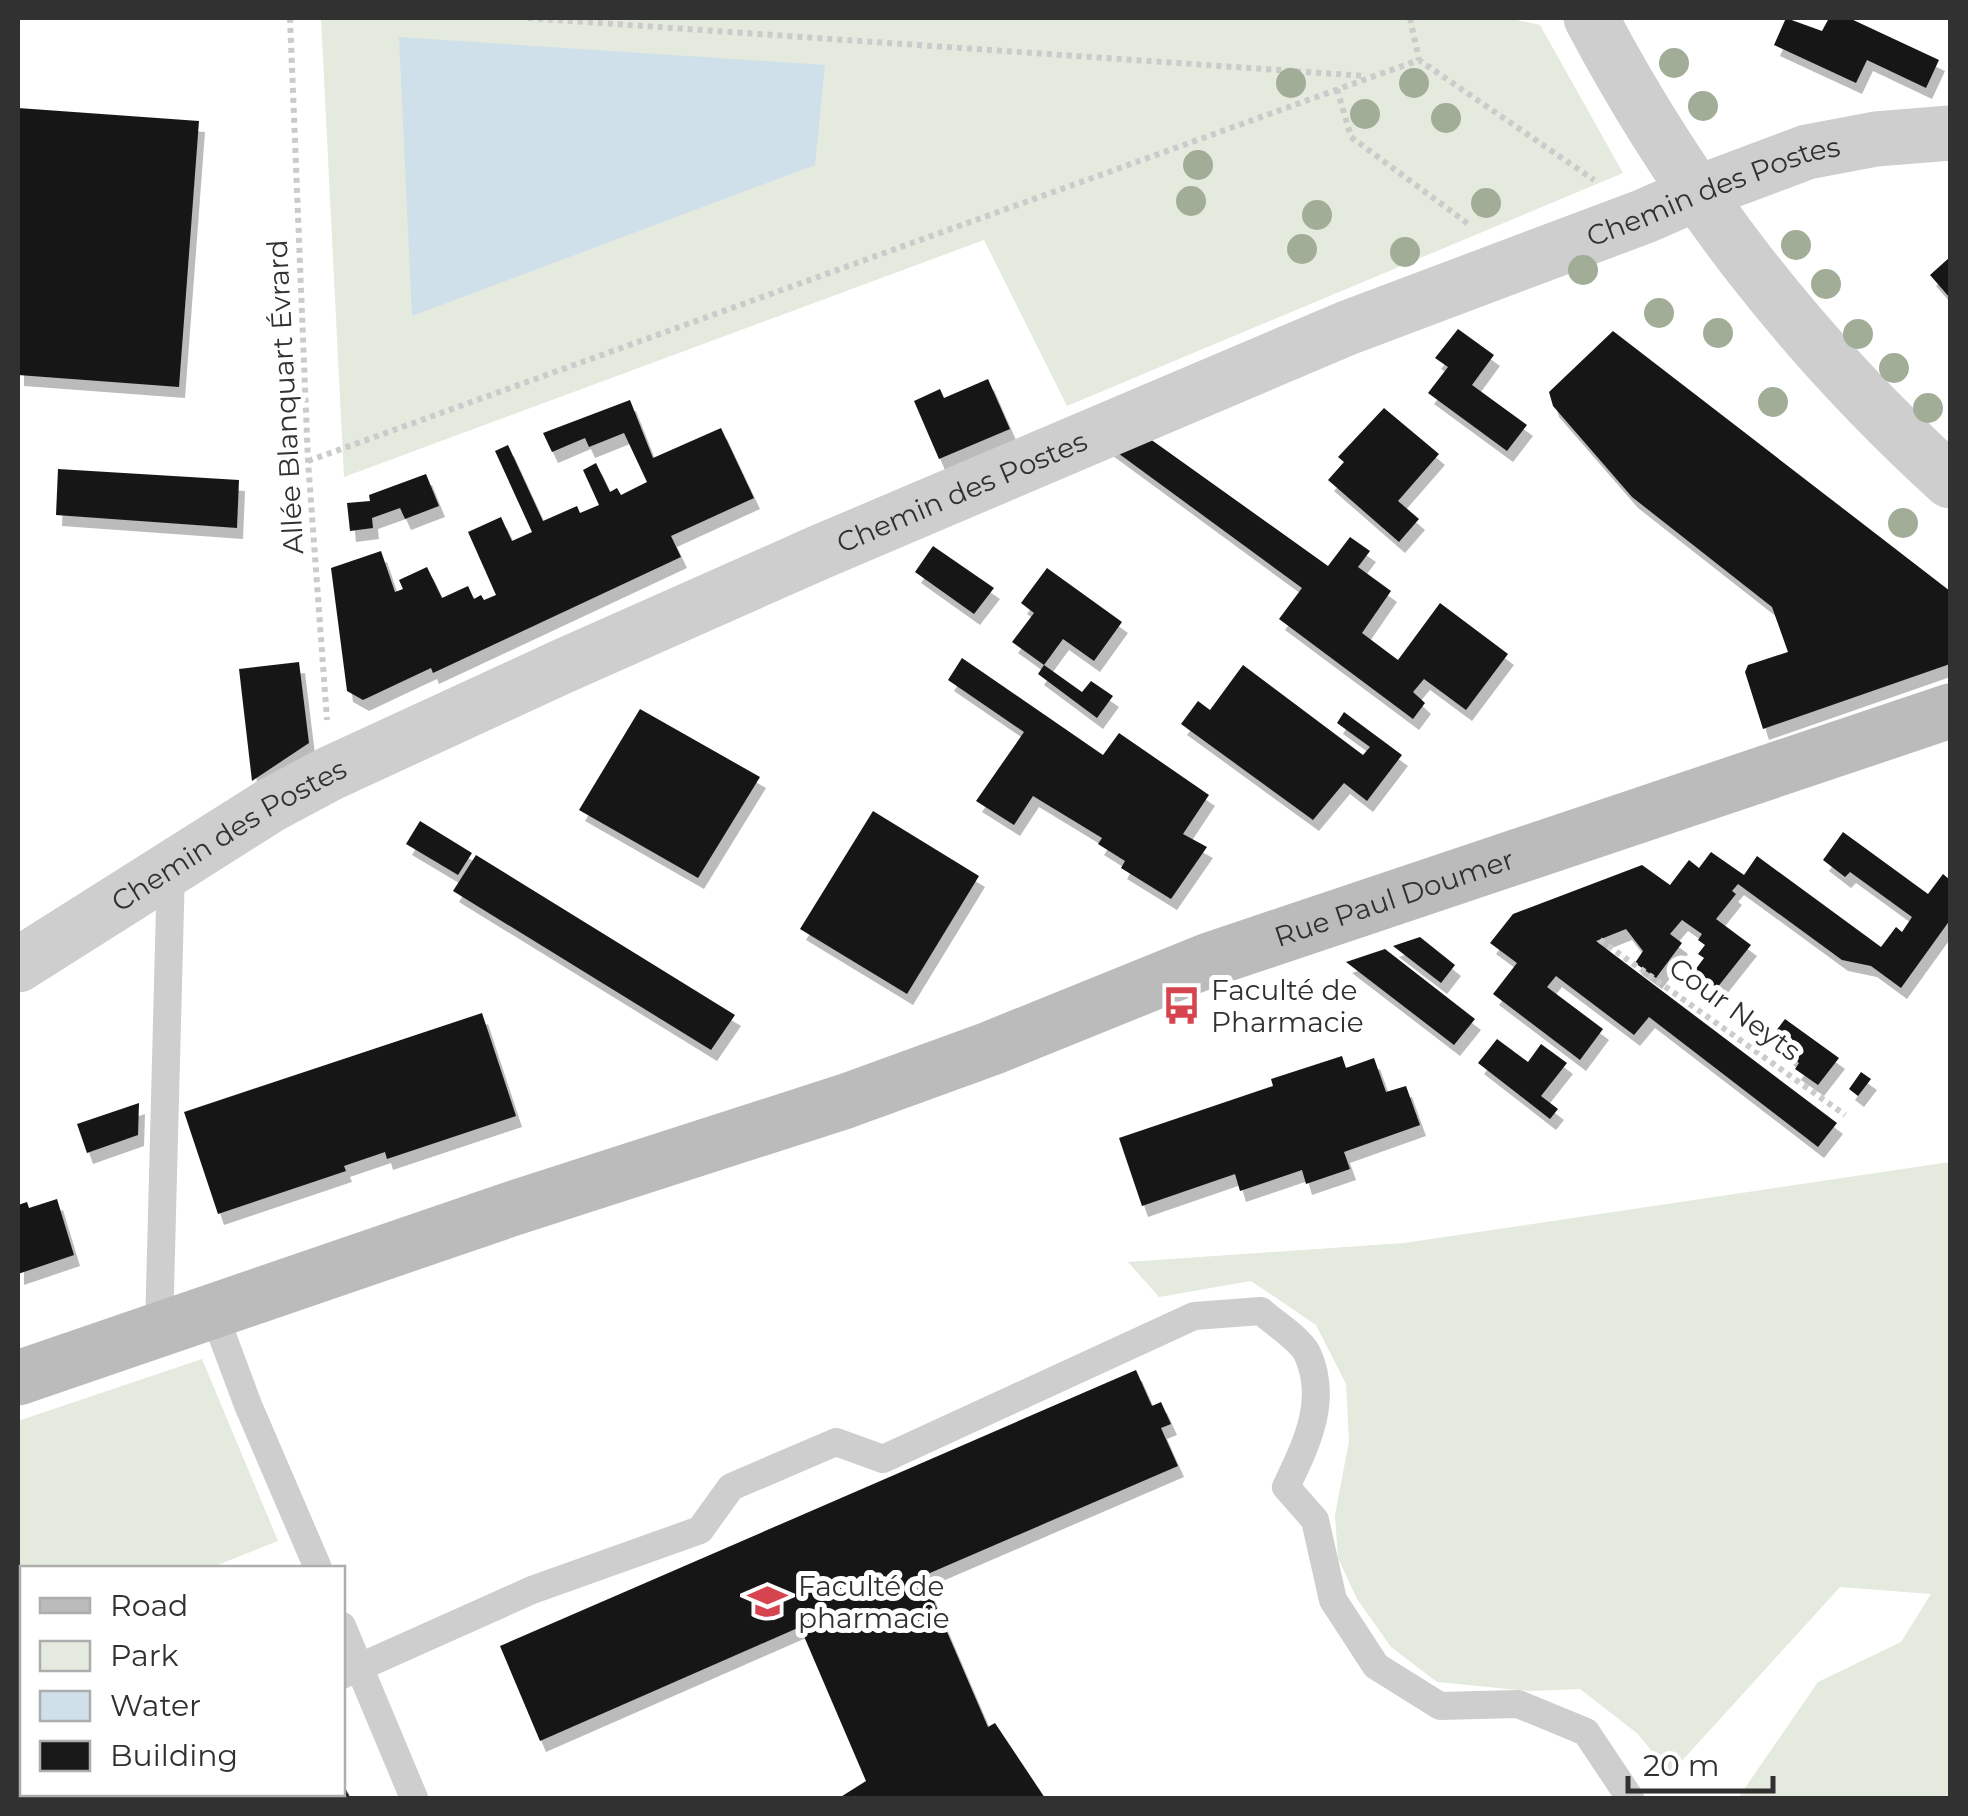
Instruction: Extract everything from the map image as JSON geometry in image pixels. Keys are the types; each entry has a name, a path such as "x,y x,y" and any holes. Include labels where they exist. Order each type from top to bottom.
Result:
{"main road":[{"name":"Rue Paul Doumer","path":"18,1378 511,1209 846,1102 990,1050 1209,960 1950,711"}],"street":[{"path":"1591,18 1695,194 1792,320 1845,379 1950,481"},
{"name":"Chemin des Postes","path":"18,965 271,805 331,773 699,606 1346,328 1695,194 1807,152 1876,139 1950,133"}],"lane":[{"path":"158,1330 171,869"},
{"path":"212,1311 317,1566"},
{"path":"351,1672 532,1590 700,1530 731,1487 836,1442 883,1458 1194,1316 1261,1311 1306,1351 1317,1393 1310,1436 1286,1487 1315,1520 1333,1600 1376,1666 1440,1706 1518,1704 1586,1732 1630,1798"},
{"path":"345,1641 351,1672 414,1798"}],"path":[{"name":"Allée Blanquart Évrard","path":"290,18 308,460 331,773"},
{"path":"528,18 1372,76"},
{"path":"1410,18 1419,60 1599,184 1582,191"},
{"path":"308,460 1419,60"},
{"path":"1336,89 1351,137 1480,233"},
{"name":"Cour Neyts","path":"1600,940 1844,1115"}],"green space":[{"path":"321,18 1507,18 1540,25 1623,173 1067,406 984,240 344,477"},
{"path":"1950,1162 1950,1798 1738,1798 1818,1682 1901,1642 1931,1594 1840,1587 1670,1774 1638,1734 1580,1689 1529,1691 1437,1682 1391,1647 1357,1599 1338,1558 1335,1515 1349,1441 1346,1384 1316,1325 1251,1281 1159,1297 1128,1262 1404,1243"},
{"path":"202,1359 278,1541 215,1566 20,1566 18,1646 18,1421"}],"water":[{"path":"399,37 825,65 815,165 412,316"}],"building":[{"path":"1786,18 1822,31 1829,18 1849,18 1939,60 1926,88 1867,60 1856,83 1774,45"},
{"path":"18,108 199,121 179,387 18,375"},
{"path":"1950,257 1950,298 1930,275"},
{"path":"1458,329 1494,355 1472,385 1527,425 1507,451 1428,393 1448,367 1435,358"},
{"path":"1613,331 1950,591 1950,664 1763,729 1745,672 1748,665 1788,652 1772,607 1632,497 1553,406 1549,392"},
{"path":"988,379 1010,429 939,459 914,401 940,389 944,398"},
{"path":"630,400 653,458 721,428 754,498 671,536 681,557 433,673 431,668 363,700 347,691 331,568 381,551 395,592 403,589 399,580 427,567 442,598 468,586 474,599 496,595 468,532 501,517 512,541 532,532 495,451 508,445 543,521 577,506 580,513 599,505 583,470 596,463 610,492 617,488 621,495 647,482 624,433 589,447 585,438 552,452 543,433"},
{"path":"1384,408 1439,454 1398,501 1419,519 1399,542 1328,480 1344,462 1338,457"},
{"path":"1139,431 1328,566 1350,537 1370,551 1358,567 1391,591 1362,633 1398,660 1440,603 1508,654 1466,710 1424,679 1413,692 1425,703 1413,719 1279,619 1302,588 1107,445"},
{"path":"58,469 239,480 237,528 56,515"},
{"path":"426,474 439,506 405,519 400,508 372,518 373,528 350,531 347,503 370,501 369,495"},
{"path":"933,546 994,588 974,614 915,572"},
{"path":"1047,568 1122,622 1094,661 1063,639 1044,665 1012,642 1034,613 1021,603"},
{"path":"962,658 1103,755 1119,733 1209,795 1183,834 1207,847 1171,899 1121,868 1125,861 1098,844 1102,838 1033,796 1014,825 976,801 1024,732 948,680"},
{"path":"299,662 309,743 252,781 239,669"},
{"path":"1044,665 1082,692 1091,681 1113,696 1097,718 1038,674"},
{"path":"1243,665 1363,755 1370,747 1337,723 1344,712 1402,755 1367,801 1344,783 1313,820 1181,724 1198,701 1210,710"},
{"path":"640,709 760,777 698,878 579,810"},
{"path":"873,811 979,876 907,994 800,929"},
{"path":"420,821 472,853 458,875 406,844"},
{"path":"1843,832 1928,894 1943,874 1950,880 1950,920 1901,988 1871,966 1842,960 1738,884 1732,891 1736,894 1716,919 1751,945 1709,998 1702,992 1711,982 1695,970 1704,958 1698,954 1705,945 1698,940 1702,934 1682,920 1670,934 1682,943 1656,978 1635,963 1643,951 1626,929 1596,941 1837,1123 1818,1147 1649,1017 1634,1035 1556,976 1547,987 1603,1029 1580,1060 1493,994 1517,963 1490,943 1513,914 1642,865 1670,885 1689,860 1699,868 1711,852 1744,875 1757,856 1881,947 1896,927 1902,932 1912,917 1850,872 1845,877 1823,860"},
{"path":"476,855 735,1015 711,1050 453,891"},
{"path":"1420,937 1455,965 1441,983 1393,946"},
{"path":"1385,949 1475,1019 1454,1045 1346,962"},
{"path":"482,1013 516,1116 387,1159 385,1152 344,1166 346,1171 218,1214 184,1112"},
{"path":"1785,1019 1839,1058 1818,1085 1795,1069 1799,1063 1769,1040"},
{"path":"1497,1039 1528,1062 1541,1044 1567,1063 1541,1096 1558,1109 1550,1119 1478,1063"},
{"path":"1342,1056 1346,1068 1374,1058 1386,1092 1406,1086 1420,1125 1344,1152 1350,1169 1306,1184 1302,1170 1240,1191 1235,1174 1142,1206 1119,1138 1273,1086 1271,1079"},
{"path":"1861,1072 1871,1079 1858,1096 1849,1089"},
{"path":"139,1103 138,1135 87,1153 77,1124"},
{"path":"57,1199 74,1255 18,1274 18,1205 27,1202 29,1208"},
{"name":"Faculté de pharmacie","path":"1136,1370 1152,1406 1161,1402 1171,1424 1161,1428 1178,1466 923,1576 988,1727 995,1723 1045,1798 839,1798 866,1781 800,1627 540,1741 500,1646"},
{"path":"18,1675 20,1716 18,1717"},
{"path":"345,1787 350,1798 156,1798 345,1796"}],"place":[{"name":"Faculté de Pharmacie","path":"1181,1006"},
{"name":"Faculté de pharmacie","path":"768,1602"}]}
